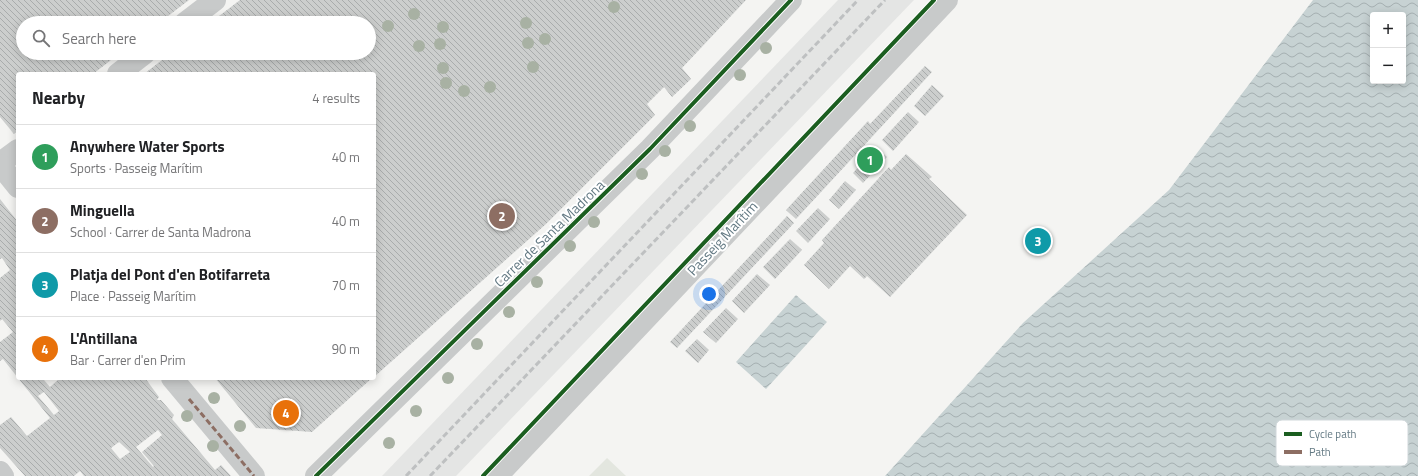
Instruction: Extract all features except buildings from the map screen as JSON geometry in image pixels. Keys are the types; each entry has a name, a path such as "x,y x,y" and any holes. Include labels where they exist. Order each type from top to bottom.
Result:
{"street":[{"path":"194,16 215,0"},
{"name":"Carrer de Santa Madrona","path":"316,476 650,149 791,0"},
{"name":"Passeig Marítim","path":"497,476 947,0"},
{"path":"121,72 136,60"},
{"path":"16,152 0,164 16,184"},
{"path":"174,380 254,476"},
{"path":"0,472 3,476"}],"shaded area":[{"path":"838,0 914,0 456,476 382,476"},
{"path":"607,458 626,476 589,476"}],"water":[{"path":"1313,0 1418,0 1418,476 885,476 1023,323 1169,190"},
{"path":"796,295 827,322 766,389 736,362"}],"railway":[{"path":"406,476 858,0"},
{"path":"430,476 885,0"}],"marked path":[{"path":"189,399 254,476"}],"cycle path":[{"path":"316,476 650,149 791,0"},
{"path":"483,476 934,0"}],"place":[{"name":"Anywhere Water Sports","path":"870,160"},
{"name":"Minguella","path":"502,216"},
{"name":"Platja del Pont d'en Botifarreta","path":"1038,241"},
{"name":"L'Antillana","path":"286,413"}]}
